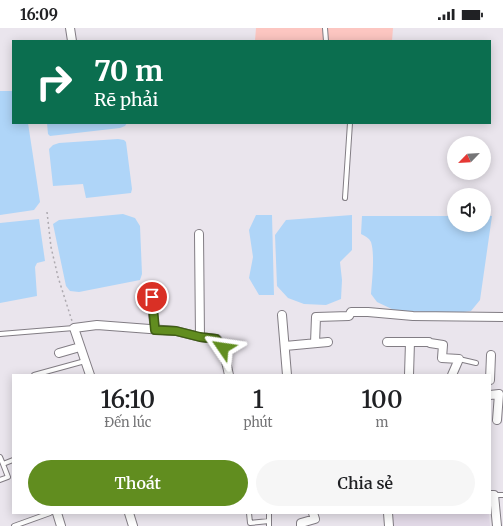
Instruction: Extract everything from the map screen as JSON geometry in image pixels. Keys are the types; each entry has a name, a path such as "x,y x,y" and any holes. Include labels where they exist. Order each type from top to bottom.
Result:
{"street":[{"path":"70,28 72,40"},
{"path":"199,234 200,337"},
{"path":"152,297 155,330"},
{"path":"315,343 316,317 349,316 351,312 413,316 503,317"},
{"path":"282,315 287,374"},
{"path":"90,374 74,328 97,325 176,331 216,339 221,343 229,374"},
{"path":"285,346 328,342"},
{"path":"387,342 429,342 443,345 442,358 459,360 452,374"},
{"path":"409,374 410,342"},
{"path":"59,353 80,347"},
{"path":"490,374 491,355"},
{"path":"491,395 499,394 497,420"},
{"path":"492,495 497,526"},
{"path":"57,514 61,526"},
{"path":"129,514 133,526"},
{"path":"301,526 301,523 315,519 313,514"},
{"path":"388,514 389,526"}],"lane":[{"path":"325,28 326,40"},
{"path":"345,198 350,124"},
{"path":"0,334 74,328"},
{"path":"459,360 476,363"},
{"path":"38,374 85,361"},
{"path":"0,457 8,477 0,480"},
{"path":"3,464 12,460"},
{"path":"492,495 503,495"},
{"path":"14,526 47,514"},
{"path":"249,514 250,523 269,524 268,514"}],"path":[{"path":"47,212 58,277 74,328"}],"shaded area":[{"path":"256,28 393,28 392,40 255,40"},
{"path":"391,514 489,514 490,526 392,526"}],"water":[{"path":"0,91 12,91 12,124 28,124 40,202 34,210 0,215"},
{"path":"47,124 126,124 120,128 50,136 48,134"},
{"path":"118,139 126,142 132,189 131,193 86,198 83,184 53,186 49,149 53,145 59,143"},
{"path":"123,214 135,218 140,226 142,274 140,280 79,292 70,291 66,286 53,224 59,220"},
{"path":"256,215 272,215 274,295 259,295 249,278 253,257 249,230"},
{"path":"352,215 352,250 340,262 342,280 341,299 326,305 304,304 288,298 277,286 275,235 286,220"},
{"path":"362,216 447,216 447,232 490,232 480,300 471,311 457,313 396,311 377,302 371,294 373,253 371,242 361,234"},
{"path":"39,219 45,261 37,263 35,267 37,296 0,303 0,223"}],"route":[{"path":"152,297 155,330 176,331 216,339 221,343 223,348"}]}
